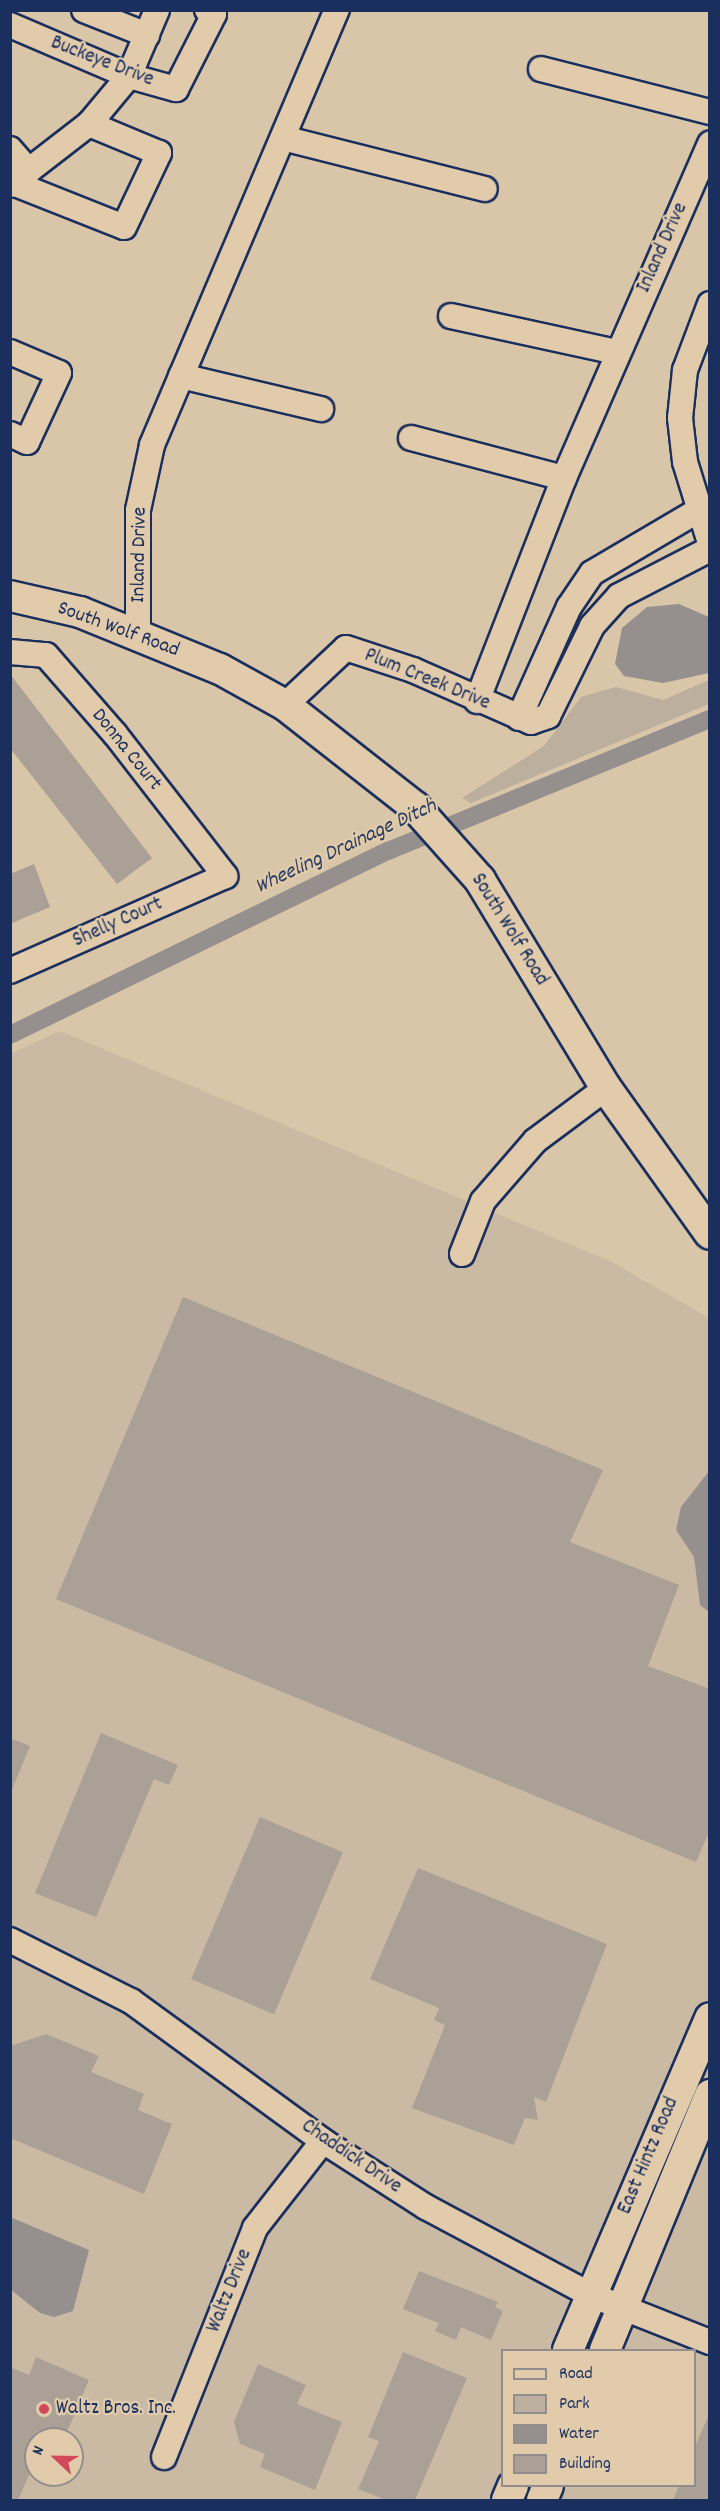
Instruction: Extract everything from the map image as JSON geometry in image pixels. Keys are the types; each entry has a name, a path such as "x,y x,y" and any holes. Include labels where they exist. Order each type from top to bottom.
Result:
{"main road":[{"name":"South Wolf Road","path":"10,596 80,612 138,633 285,705 415,807 480,880 606,1088 710,1234"},
{"name":"East Hintz Road","path":"568,2349 710,2018"},
{"name":"East Hintz Road","path":"605,2349 710,2095"}],"street":[{"name":"Buckeye Drive","path":"84,10 147,35"},
{"path":"17,179 89,123 129,76 158,10"},
{"name":"Buckeye Drive","path":"10,25 129,76 176,89 214,14 207,10"},
{"name":"Inland Drive","path":"138,633 138,510 152,445 337,10"},
{"path":"541,69 710,112"},
{"path":"17,179 124,227 159,153 89,123"},
{"path":"284,138 485,189"},
{"name":"Inland Drive","path":"477,701 616,352 710,144"},
{"path":"10,149 17,179"},
{"path":"710,304 685,370 680,418 685,462 710,543"},
{"path":"451,316 616,352"},
{"path":"10,352 59,373 27,442 10,434"},
{"path":"181,376 321,409"},
{"path":"411,438 564,478"},
{"path":"699,510 592,573 569,607 525,720 548,717 592,626 619,596 710,549"},
{"name":"Plum Creek Drive","path":"285,705 346,648 413,670 477,701 525,720"},
{"name":"Donna Court","path":"10,652 46,655 115,734 225,876"},
{"name":"Shelly Court","path":"10,971 225,876"},
{"path":"462,1254 483,1201 527,1149 606,1088"},
{"name":"Chaddick Drive","path":"10,1940 131,2001 323,2141 426,2207 591,2295 710,2342"},
{"name":"Waltz Drive","path":"164,2457 255,2228 323,2141"}],"shaded area":[{"path":"60,1031 612,1262 709,1318 709,2500 11,2500 10,1054"}],"green space":[{"path":"709,680 709,704 471,803 462,798 544,746 581,697 616,687 663,700"}],"water":[{"path":"679,604 709,617 709,673 663,683 624,676 615,664 622,628 647,607"},
{"path":"709,1471 709,1612 700,1605 694,1557 676,1530 681,1507"},
{"path":"10,2217 89,2250 73,2311 54,2317 40,2313 11,2290"}],"building":[{"path":"10,674 152,858 117,884 10,748"},
{"path":"34,864 50,907 10,924 10,874"},
{"path":"183,1297 603,1470 570,1542 679,1585 648,1666 710,1689 710,1830 696,1862 56,1599"},
{"path":"101,1733 178,1765 169,1785 154,1779 96,1917 35,1893"},
{"path":"10,1738 30,1746 11,1792 10,1792"},
{"path":"260,1817 343,1852 274,2014 191,1979"},
{"path":"418,1868 607,1944 546,2102 534,2097 538,2120 525,2118 514,2145 412,2108 445,2025 434,2020 439,2008 370,1979"},
{"path":"46,2034 99,2056 91,2072 144,2094 138,2110 172,2124 144,2194 10,2138 10,2046"},
{"path":"419,2271 498,2302 495,2307 503,2311 491,2340 461,2327 456,2340 435,2331 439,2323 403,2309"},
{"path":"403,2352 467,2378 415,2500 386,2500 358,2489 379,2441 368,2437"},
{"name":"Waltz Bros. Inc.","path":"36,2357 89,2380 69,2427 24,2427 24,2486 18,2500 10,2500 10,2367 29,2375"},
{"path":"258,2364 306,2385 297,2404 342,2422 315,2490 260,2467 265,2454 240,2444 234,2422"},
{"path":"709,2414 710,2500 673,2500 679,2487 696,2487 696,2444"}],"waterway":[{"name":"Wheeling Drainage Ditch","path":"10,1035 388,851 710,719"}],"place":[{"name":"Waltz Bros. Inc.","path":"44,2409"}]}
